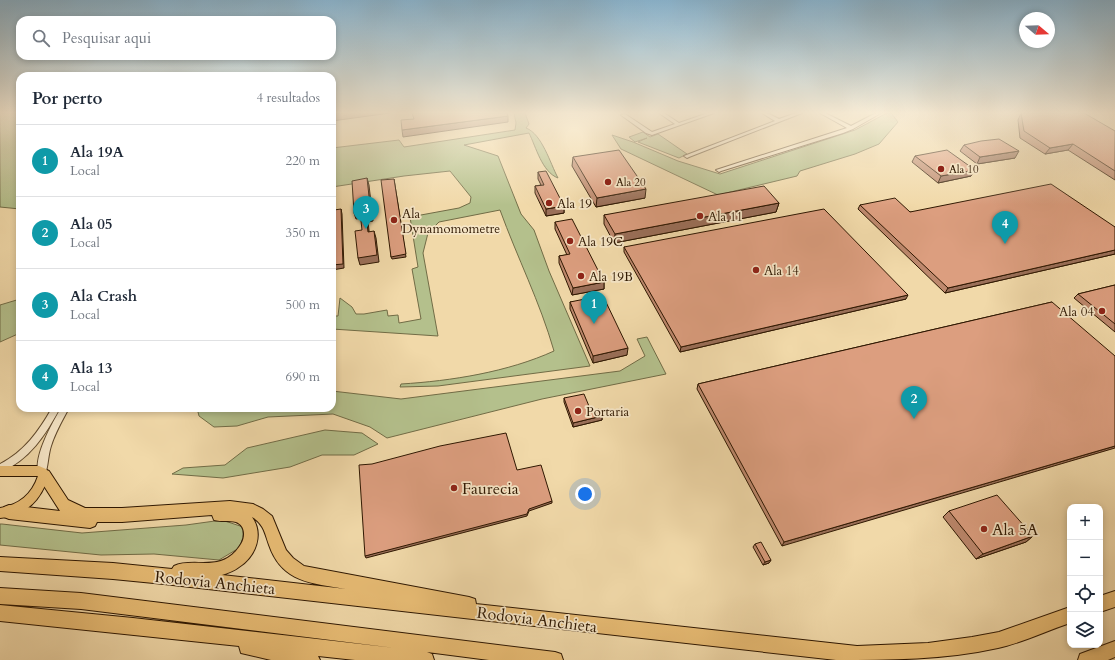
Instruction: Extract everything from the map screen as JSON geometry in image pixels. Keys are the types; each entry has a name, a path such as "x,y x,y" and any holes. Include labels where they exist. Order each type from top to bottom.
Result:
{"highway":[{"path":"43,474 63,505 82,514 97,516 230,507 243,508 255,511 264,517 270,526 275,544 281,555 291,566 302,573 440,598 528,618"},
{"path":"6,511 88,521 232,515 241,517 250,525 252,532 251,541 244,553 235,562 212,571 113,571"},
{"name":"Rodovia Anchieta","path":"0,564 113,571 857,654 928,651 972,645 999,640 1067,616"},
{"path":"0,596 81,601 555,660"},
{"path":"1103,603 1115,599"},
{"path":"0,613 133,626 426,660"},
{"path":"133,626 140,629 312,660"},
{"path":"1086,660 1115,649"}],"main road":[{"path":"0,471 43,474 38,492 6,511"}],"street":[{"path":"687,156 719,144"},
{"path":"718,170 801,144"},
{"path":"0,468 16,460 31,447 45,428 54,412"},
{"path":"43,474 44,456 47,444 63,412"}],"green space":[{"path":"0,144 16,144 16,209 0,207"},
{"path":"367,144 402,144 404,147 425,144 470,144 464,145 498,156 521,214 534,230 549,271 590,366 438,386 400,387 401,384 440,381 499,370 518,365 554,351 542,315 500,210 439,222 428,233 423,253 438,336 336,329 336,316 338,316 340,298 352,307 356,314 387,310 388,316 398,315 399,323 421,319 412,269 418,267 410,217 459,208 470,203 471,197 450,171 336,186 336,148"},
{"path":"534,144 541,144 558,178 552,175 544,165"},
{"path":"618,144 637,144 678,161 720,174 813,144 879,144 855,154 800,171 797,176 718,195 621,149"},
{"path":"643,144 672,144 687,154 679,158"},
{"path":"16,300 16,335 0,342 0,305"},
{"path":"647,337 666,374 542,399 387,438 370,427 333,414 268,417 237,426 214,427 199,416 198,412 336,412 336,391 401,399 620,371 645,356 637,339"},
{"path":"325,430 362,433 378,444 354,455 322,455 290,467 223,478 172,474 183,468 225,465 247,448"},
{"path":"222,520 243,527 243,538 239,548 219,560 154,554 101,555 0,545 0,524 82,533 186,525"}],"building":[{"path":"1007,144 1019,151 980,157 964,145"},
{"path":"1044,144 1115,144 1115,171 1073,144 1050,148"},
{"name":"Ala 20","path":"619,150 646,189 597,198 573,157"},
{"path":"947,150 975,170 941,176 915,156"},
{"name":"Ala 19","path":"546,171 564,206 546,209 535,186 544,185 538,172"},
{"path":"367,178 371,214 366,215 368,232 374,231 377,255 358,258 355,231 362,230 360,212 354,213 352,181"},
{"name":"Ala Dynamomometre","path":"394,179 406,254 391,257 381,180"},
{"path":"1051,184 1115,227 1115,250 948,288 860,205 895,198 910,212"},
{"path":"764,186 779,203 615,234 604,215"},
{"path":"341,209 343,264 336,265 336,210"},
{"name":"Ala 14","path":"824,209 908,295 681,347 624,247"},
{"path":"572,219 604,282 573,288 559,256 570,254 555,222"},
{"name":"Ala 04","path":"1115,285 1115,324 1078,294"},
{"path":"590,298 592,301 604,298 628,348 593,356 570,302"},
{"path":"1052,302 1115,356 1115,446 784,542 698,384"},
{"path":"584,394 591,411 599,409 602,416 573,423 564,398"},
{"name":"Faurecia","path":"506,433 517,470 541,465 552,501 529,509 527,514 365,556 359,465 372,464 440,446"},
{"name":"Ala 5A","path":"997,495 1033,536 983,554 949,511"},
{"path":"761,542 771,560 765,562 755,544"}],"place":[{"name":"Ala 10","path":"941,169"},
{"name":"Ala 20","path":"608,182"},
{"name":"Ala 19","path":"549,203"},
{"name":"Ala 11","path":"700,216"},
{"name":"Ala Dynamomometre","path":"394,220"},
{"name":"Ala Crash","path":"366,229"},
{"name":"Ala 19C","path":"570,241"},
{"name":"Ala 13","path":"1005,244"},
{"name":"Ala 14","path":"756,270"},
{"name":"Ala 19B","path":"581,276"},
{"name":"Ala 04","path":"1102,311"},
{"name":"Ala 19A","path":"594,324"},
{"name":"Portaria","path":"578,411"},
{"name":"Ala 05","path":"914,419"},
{"name":"Faurecia","path":"454,488"},
{"name":"Ala 5A","path":"984,529"}]}
